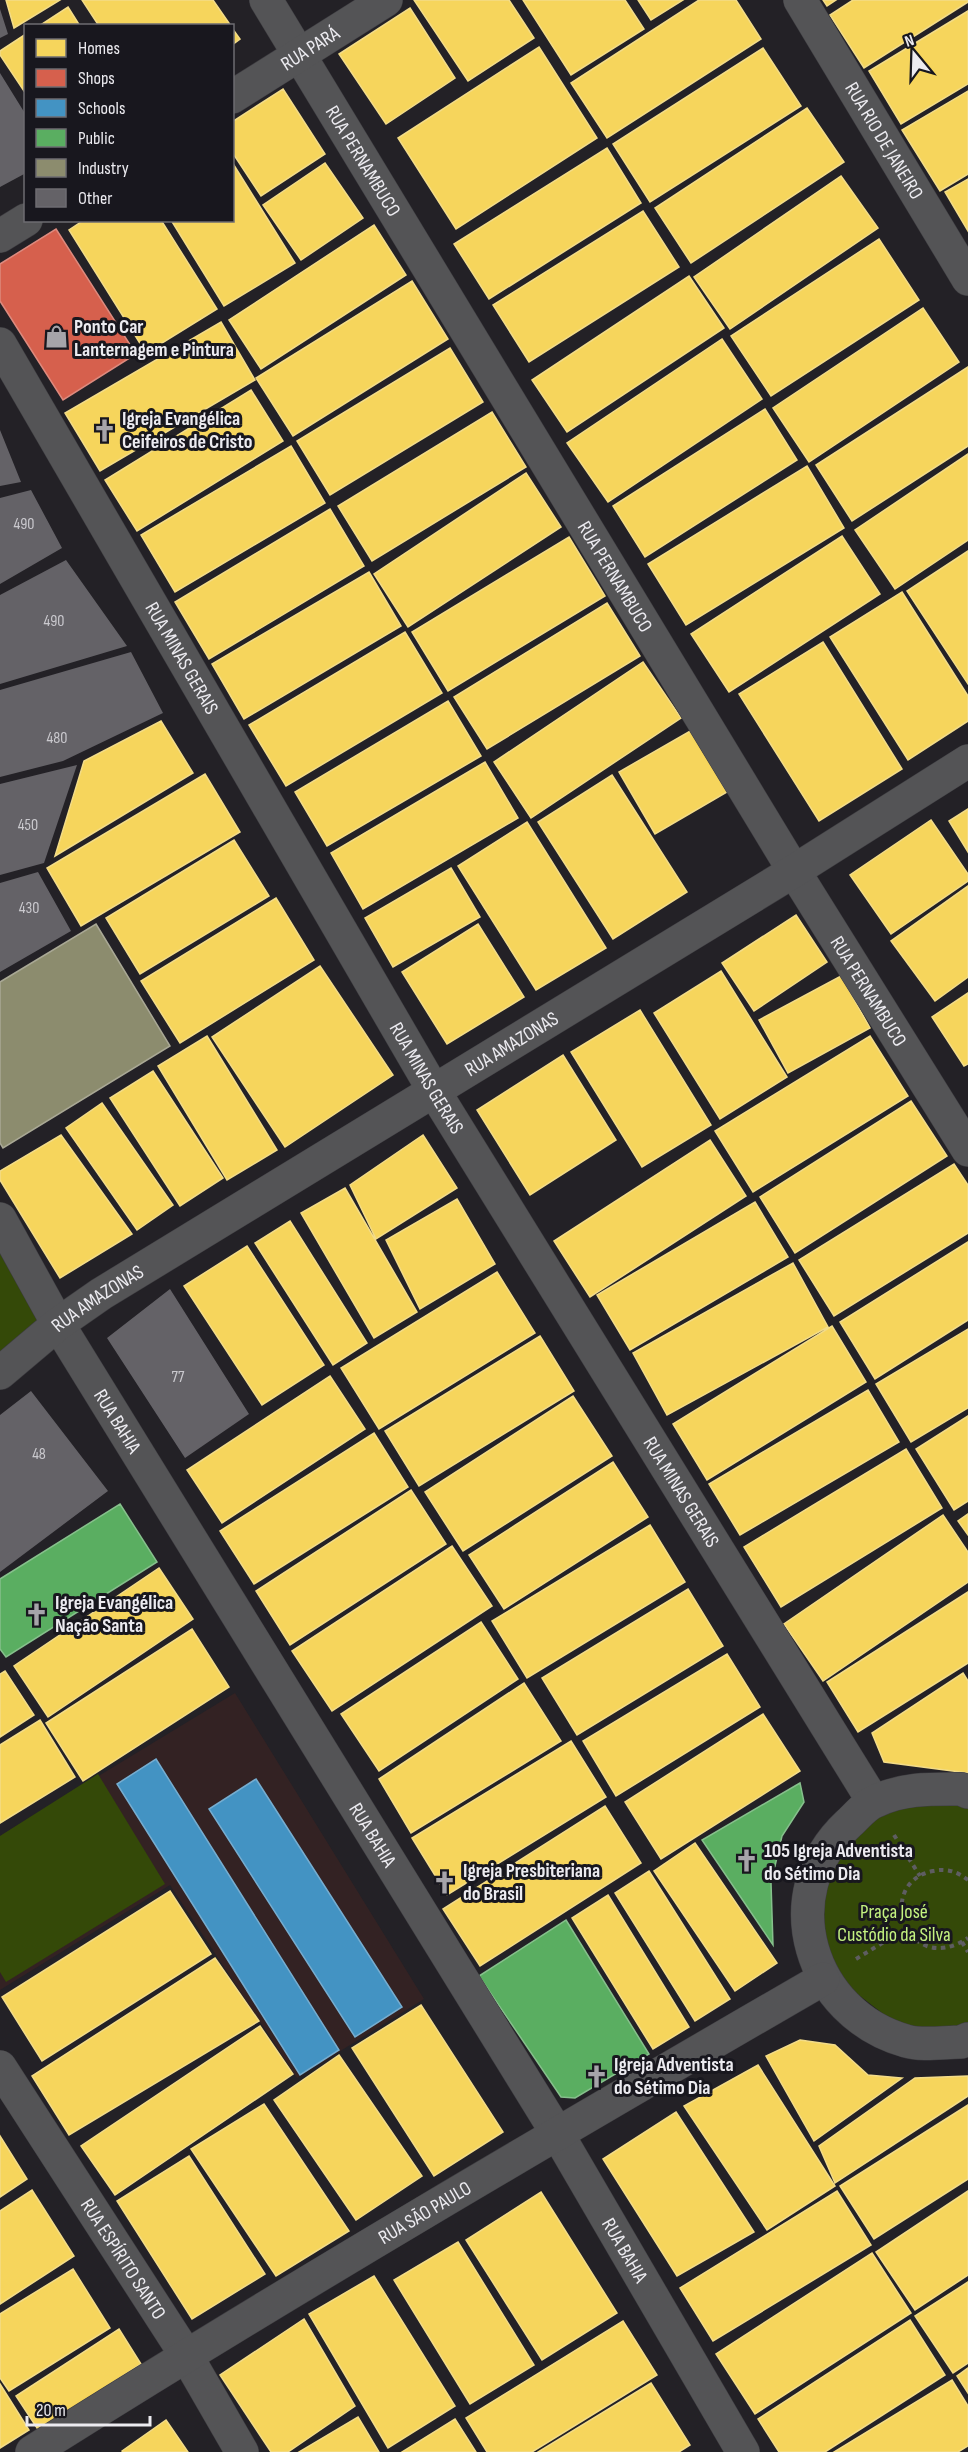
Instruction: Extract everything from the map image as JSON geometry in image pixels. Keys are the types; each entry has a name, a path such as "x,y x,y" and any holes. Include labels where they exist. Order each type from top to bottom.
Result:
{"street":[{"name":"RUA PERNAMBUCO","path":"266,0 302,55 794,871 968,1150"},
{"name":"RUA PARÁ","path":"234,96 386,0"},
{"name":"RUA RIO DE JANEIRO","path":"800,0 968,279"},
{"path":"0,236 24,221"},
{"name":"RUA MINAS GERAIS","path":"0,344 434,1091 873,1802"},
{"name":"RUA AMAZONAS","path":"0,1373 58,1324 101,1294 794,871 968,761"},
{"name":"RUA BAHIA","path":"0,1219 58,1324 557,2133 744,2452"},
{"path":"968,1792 961,1789 909,1789 873,1802 834,1836 815,1869 807,1906 810,1944 836,1972 859,2019 907,2042 968,2040"},
{"name":"RUA SÃO PAULO","path":"32,2452 186,2355 557,2133 836,1972"},
{"name":"RUA ESPÍRITO SANTO","path":"0,2067 186,2355 242,2452"}],"path":[{"path":"892,1831 920,1876"},
{"path":"968,1880 956,1872 942,1869 920,1876 908,1887 901,1911 907,1928 920,1943 933,1948 945,1949 968,1938"},
{"path":"836,1972 907,1928"},
{"path":"962,1942 968,1952"}],"shaded area":[{"path":"235,1693 424,1999 297,2078 170,1885 0,1990 0,1836"}],"green space":[{"path":"0,1234 47,1320 0,1360"},
{"path":"98,1774 165,1884 6,1982 0,1972 0,1836"},
{"name":"Praça José Custódio da Silva","path":"968,1798 968,2028 938,2032 899,2026 838,1979 822,1943 819,1903 829,1865 883,1808"}],"building: Homes":[{"path":"6,0 60,0 14,28"},
{"path":"82,0 213,0 230,24 98,24"},
{"path":"414,0 509,0 534,38 468,81"},
{"path":"523,0 625,0 644,29 571,75"},
{"path":"638,0 683,0 651,20"},
{"path":"699,0 736,0 761,39 607,138 571,83"},
{"path":"823,0 836,0 827,6"},
{"path":"853,0 968,0 968,2 864,68 830,15"},
{"path":"68,7 79,24 42,24"},
{"path":"410,8 455,78 386,124 339,54"},
{"path":"968,11 968,84 901,124 869,71"},
{"path":"234,31 240,39 234,44"},
{"path":"24,35 24,91 0,55 0,51"},
{"path":"539,47 597,138 456,229 398,138"},
{"path":"763,48 801,106 650,202 613,144"},
{"path":"283,89 325,154 261,196 234,155 234,121"},
{"path":"968,91 968,174 940,191 902,130"},
{"path":"807,108 844,162 691,263 655,208"},
{"path":"607,148 641,203 489,299 454,244"},
{"path":"325,163 363,218 301,260 263,205"},
{"path":"234,165 295,263 224,306 172,222 234,222"},
{"path":"841,176 878,228 730,329 694,277"},
{"path":"968,179 968,231 945,192"},
{"path":"643,211 679,267 529,362 493,305"},
{"path":"81,222 162,222 217,309 146,353 69,230"},
{"path":"374,225 406,275 261,369 229,320"},
{"path":"879,239 919,300 771,396 731,336"},
{"path":"689,276 724,328 567,432 532,380"},
{"path":"412,281 448,339 293,436 256,378"},
{"path":"923,308 959,362 809,462 773,408"},
{"path":"221,322 255,380 100,471 65,413"},
{"path":"722,339 762,399 608,502 567,443"},
{"path":"450,348 483,402 330,495 297,441"},
{"path":"968,367 968,446 852,521 816,465"},
{"path":"251,390 283,441 137,531 105,480"},
{"path":"765,409 797,460 645,557 613,506"},
{"path":"492,412 526,467 372,561 338,506"},
{"path":"291,446 325,503 175,592 141,535"},
{"path":"968,454 968,540 895,589 855,530"},
{"path":"807,466 844,528 686,625 648,564"},
{"path":"526,473 561,527 408,627 374,574"},
{"path":"330,509 364,566 209,659 175,602"},
{"path":"842,536 880,594 729,692 691,634"},
{"path":"569,537 605,596 448,691 412,632"},
{"path":"968,551 968,684 907,591"},
{"path":"369,572 401,626 244,719 212,664"},
{"path":"902,592 968,696 968,721 908,760 830,637"},
{"path":"607,603 640,656 487,749 454,697"},
{"path":"405,632 442,693 286,786 249,725"},
{"path":"823,642 902,769 819,821 739,694"},
{"path":"643,662 681,718 531,818 494,762"},
{"path":"448,701 481,756 327,846 295,792"},
{"path":"161,721 193,773 55,856 84,761"},
{"path":"692,730 727,792 655,834 619,772"},
{"path":"485,762 518,818 363,909 331,853"},
{"path":"205,774 240,832 81,926 47,868"},
{"path":"612,775 687,892 613,939 538,822"},
{"path":"968,809 968,852 949,821"},
{"path":"931,820 968,874 968,881 891,934 850,875"},
{"path":"527,822 606,948 536,990 458,866"},
{"path":"234,840 269,896 140,974 106,918"},
{"path":"451,868 480,917 393,967 365,918"},
{"path":"968,886 968,977 935,1001 891,941"},
{"path":"276,898 314,960 180,1043 141,981"},
{"path":"796,915 827,962 754,1011 722,963"},
{"path":"478,924 524,997 447,1044 402,972"},
{"path":"320,966 393,1075 285,1147 212,1037"},
{"path":"721,971 787,1077 720,1119 654,1013"},
{"path":"841,976 870,1028 788,1073 759,1020"},
{"path":"968,993 968,1064 964,1066 932,1017"},
{"path":"640,1010 711,1125 642,1167 571,1052"},
{"path":"207,1036 277,1150 227,1180 158,1066"},
{"path":"870,1036 908,1096 753,1192 715,1131"},
{"path":"563,1055 616,1140 530,1195 477,1110"},
{"path":"153,1071 223,1178 180,1206 110,1098"},
{"path":"911,1101 947,1156 795,1253 760,1197"},
{"path":"102,1103 173,1205 137,1230 66,1128"},
{"path":"61,1135 132,1234 60,1278 0,1180 0,1171"},
{"path":"423,1135 457,1188 376,1239 350,1185"},
{"path":"710,1140 746,1196 590,1297 554,1241"},
{"path":"954,1164 968,1185 968,1233 834,1316 799,1260"},
{"path":"345,1188 417,1312 374,1338 301,1213"},
{"path":"457,1199 495,1264 420,1309 386,1240"},
{"path":"755,1202 788,1257 630,1350 597,1295"},
{"path":"290,1221 367,1343 333,1365 255,1243"},
{"path":"968,1242 968,1320 875,1379 840,1322"},
{"path":"247,1246 324,1365 262,1405 184,1286"},
{"path":"793,1263 828,1327 667,1415 633,1353"},
{"path":"497,1272 535,1333 379,1429 341,1368"},
{"path":"832,1326 866,1382 707,1480 673,1424"},
{"path":"968,1329 968,1408 911,1442 876,1384"},
{"path":"540,1336 574,1391 419,1486 385,1431"},
{"path":"330,1376 365,1429 222,1523 187,1470"},
{"path":"868,1390 899,1442 740,1535 709,1484"},
{"path":"573,1396 612,1456 463,1551 425,1492"},
{"path":"968,1416 968,1501 954,1510 916,1449"},
{"path":"374,1433 408,1487 254,1584 220,1531"},
{"path":"906,1449 942,1508 781,1607 744,1547"},
{"path":"613,1462 648,1517 504,1609 469,1555"},
{"path":"411,1490 446,1544 290,1645 256,1591"},
{"path":"968,1514 968,1535 958,1521"},
{"path":"943,1515 968,1552 968,1582 823,1681 784,1624"},
{"path":"650,1525 685,1582 527,1678 492,1621"},
{"path":"452,1546 492,1606 332,1711 292,1651"},
{"path":"159,1568 193,1619 48,1717 14,1666"},
{"path":"688,1589 723,1646 577,1735 542,1678"},
{"path":"968,1592 968,1663 858,1732 827,1682"},
{"path":"481,1622 518,1679 379,1771 341,1714"},
{"path":"192,1629 229,1687 83,1781 46,1723"},
{"path":"727,1654 760,1707 616,1796 583,1741"},
{"path":"5,1671 34,1715 0,1737 0,1674"},
{"path":"963,1673 968,1681 968,1773 884,1762 872,1733"},
{"path":"524,1683 561,1741 411,1833 379,1779"},
{"path":"763,1714 800,1771 661,1859 625,1802"},
{"path":"40,1720 75,1777 0,1823 0,1745"},
{"path":"571,1741 606,1797 447,1895 412,1838"},
{"path":"605,1806 641,1863 480,1966 443,1909"},
{"path":"695,1843 777,1963 735,1991 654,1871"},
{"path":"649,1871 730,1999 695,2021 615,1893"},
{"path":"170,1891 211,1954 42,2061 2,1997"},
{"path":"608,1895 689,2027 653,2049 572,1918"},
{"path":"215,1958 259,2021 69,2135 32,2076"},
{"path":"421,2005 503,2132 434,2176 352,2048"},
{"path":"260,2026 293,2074 115,2195 81,2146"},
{"path":"800,2040 835,2045 868,2075 902,2078 814,2141 766,2056"},
{"path":"339,2055 422,2176 356,2220 274,2100"},
{"path":"758,2065 835,2186 767,2230 684,2106"},
{"path":"968,2076 968,2096 835,2183 819,2146 915,2078"},
{"path":"264,2104 349,2231 276,2276 191,2149"},
{"path":"968,2105 968,2179 874,2239 840,2186"},
{"path":"676,2112 754,2232 677,2276 603,2159"},
{"path":"0,2136 27,2179 0,2197"},
{"path":"189,2156 265,2274 192,2319 117,2201"},
{"path":"32,2190 74,2256 0,2304 0,2211"},
{"path":"837,2191 871,2245 713,2341 680,2288"},
{"path":"968,2191 968,2275 915,2310 876,2252"},
{"path":"541,2192 617,2313 542,2360 466,2240"},
{"path":"458,2242 534,2365 470,2404 394,2280"},
{"path":"872,2253 911,2313 755,2414 716,2354"},
{"path":"73,2269 110,2328 9,2391 0,2378 0,2314"},
{"path":"374,2276 455,2406 388,2448 309,2314"},
{"path":"968,2282 968,2363 953,2373 915,2316"},
{"path":"304,2319 355,2406 288,2452 271,2452 220,2375"},
{"path":"910,2320 945,2375 825,2452 779,2452 758,2419"},
{"path":"623,2321 657,2375 532,2452 487,2452 466,2418"},
{"path":"119,2329 141,2364 39,2431 16,2396"},
{"path":"968,2368 968,2393 957,2376"},
{"path":"952,2380 968,2406 968,2446 958,2452 834,2452"},
{"path":"651,2383 690,2445 679,2452 538,2452"},
{"path":"0,2384 29,2430 0,2448"},
{"path":"358,2417 379,2452 299,2452"},
{"path":"455,2419 476,2452 402,2452"},
{"path":"166,2420 188,2452 122,2451"}],"building: Shops":[{"path":"56,229 136,354 63,400 0,301 0,264"}],"building: Schools":[{"path":"156,1759 339,2050 300,2075 117,1784"},
{"path":"256,1779 402,2007 355,2037 209,1809"}],"building: Public":[{"name":"Igreja Evangélica Nação Santa","path":"120,1504 157,1562 6,1657 0,1649 0,1579"},
{"name":"105 Igreja Adventista do Sétimo Dia","path":"800,1783 804,1802 782,1836 771,1883 773,1945 702,1840"},
{"path":"566,1920 649,2054 575,2098 561,2097 479,1976"}],"building: Industry":[{"path":"96,924 170,1046 3,1148 0,1143 0,982"}],"building: Other":[{"path":"0,9 8,34 0,38"},
{"path":"0,73 24,112 24,174 0,187"},
{"path":"0,430 21,482 0,486"},
{"path":"31,490 62,548 0,584 0,498"},
{"path":"66,560 127,646 0,684 0,595"},
{"path":"131,652 163,713 63,761 0,777 0,690"},
{"path":"77,765 44,863 0,875 0,784"},
{"path":"38,872 71,931 0,972 0,883"},
{"path":"170,1289 249,1414 185,1458 107,1338"},
{"path":"31,1391 108,1491 0,1572 0,1415"}],"place":[{"name":"Ponto Car Lanternagem e Pintura","path":"56,337"},
{"name":"Igreja Evangélica Ceifeiros de Cristo","path":"104,430"},
{"name":"Igreja Evangélica Nação Santa","path":"37,1614"},
{"name":"105 Igreja Adventista do Sétimo Dia","path":"746,1861"},
{"name":"Igreja Presbiteriana do Brasil","path":"445,1882"},
{"name":"Igreja Adventista do Sétimo Dia","path":"596,2076"}]}
